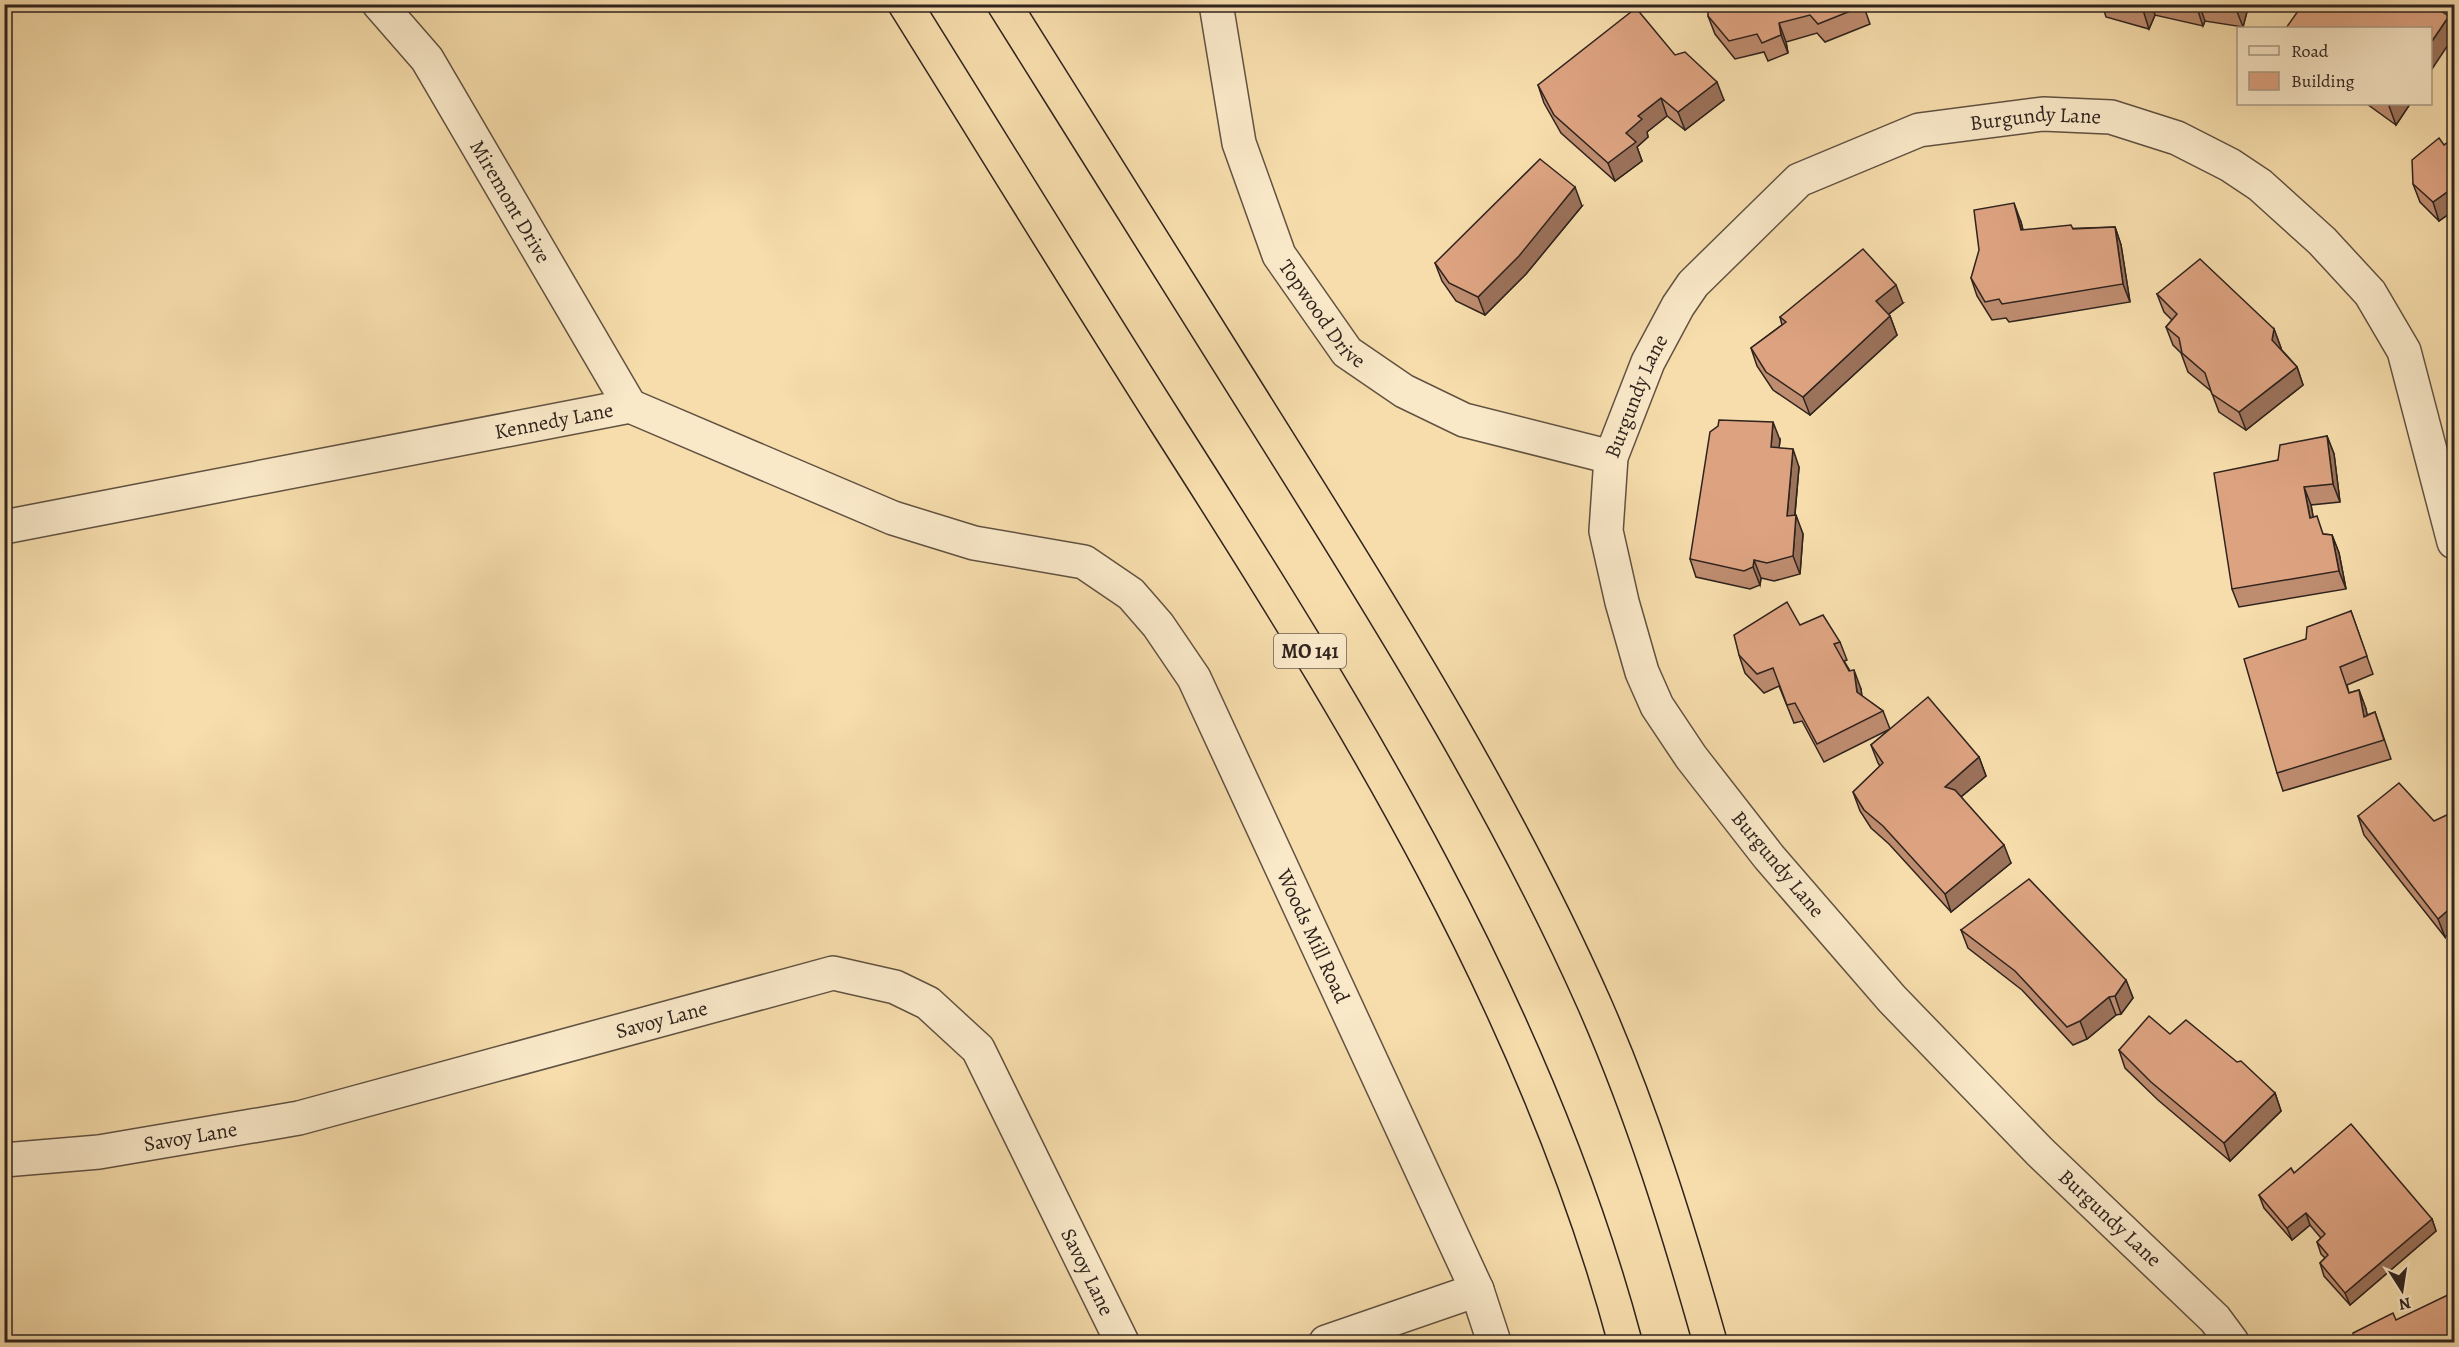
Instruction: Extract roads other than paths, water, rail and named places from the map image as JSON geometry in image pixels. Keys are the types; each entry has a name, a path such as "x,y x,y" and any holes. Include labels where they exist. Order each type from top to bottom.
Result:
{"highway":[{"name":"MO 141","path":"905,4 1228,519 1386,779 1458,914 1522,1051 1577,1192 1625,1342"},
{"path":"1004,4 1380,606 1456,732 1528,865 1594,1005 1649,1144 1710,1342"}],"street":[{"name":"Miremont Drive","path":"380,4 427,59 630,406"},
{"name":"Topwood Drive","path":"1216,4 1239,142 1279,255 1347,352 1404,391 1464,420 1611,457"},
{"name":"Burgundy Lane","path":"2232,1342 2215,1319 2040,1152 1892,999 1769,856 1691,758 1657,706 1642,672 1622,602 1606,531 1611,457 1648,362 1688,292 1799,180 1919,130 2043,114 2111,117 2178,138 2230,165 2260,185 2322,241 2370,293 2404,351 2454,543"},
{"name":"Kennedy Lane","path":"4,527 630,406 893,518 974,543 1084,562"},
{"name":"Woods Mill Road","path":"1084,562 1131,594 1158,625 1194,678 1477,1290 1494,1342"},
{"name":"Savoy Lane","path":"4,1160 99,1152 299,1118 833,973 895,987 928,1003 978,1049 1122,1342"},
{"path":"1326,1342 1477,1290"}]}
